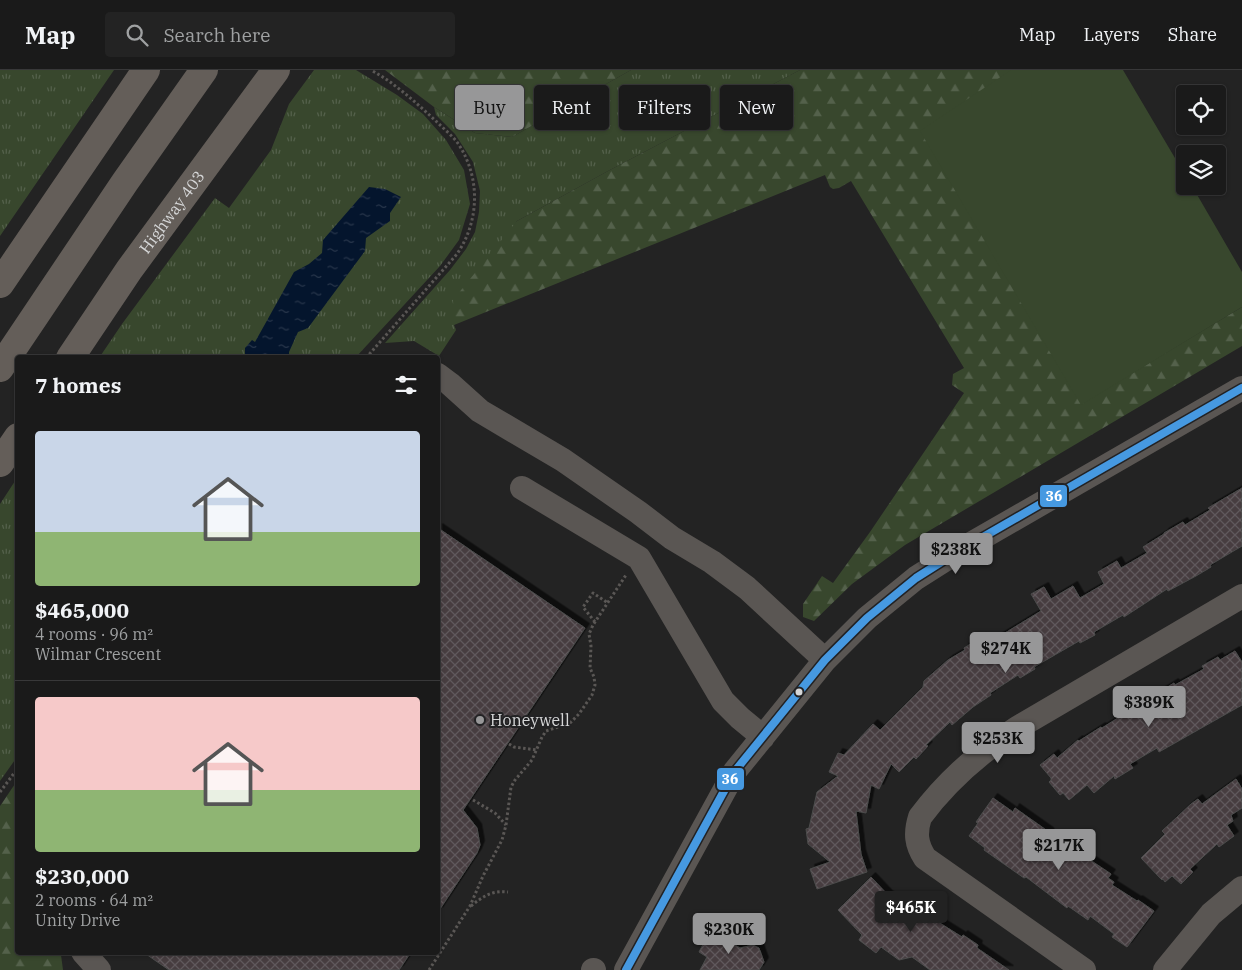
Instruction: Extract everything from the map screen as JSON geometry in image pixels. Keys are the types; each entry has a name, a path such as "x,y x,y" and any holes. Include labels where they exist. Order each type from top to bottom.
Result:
{"highway":[{"path":"0,284 146,70"},
{"path":"0,368 125,182 204,70"},
{"name":"Highway 403","path":"72,355 129,270 276,70"},
{"path":"0,463 15,441"}],"street":[{"path":"440,376 480,411 562,460 638,512 672,538 712,562 740,582 825,660"},
{"path":"626,970 735,771 825,660 867,618 916,578 957,552 1242,388"},
{"path":"522,488 639,558 723,701 763,737"},
{"path":"1084,970 925,858 916,838 916,827 920,817 966,766 991,745 1242,596"},
{"path":"1165,970 1211,914 1242,888"},
{"path":"86,955 99,970"}],"path":[{"path":"369,355 457,254 465,242 472,224 475,202 471,172 458,144 422,108 394,84 371,70"},
{"path":"440,953 470,906 502,840 511,787 515,780 528,767 546,731 570,723 579,714 592,695 595,685 590,668 591,646 589,634 626,575"},
{"path":"595,622 583,607 593,593 608,603"},
{"path":"509,744 537,750"},
{"path":"0,792 15,772"},
{"path":"472,800 495,813 506,825"},
{"path":"470,906 492,892 508,892"},
{"path":"429,970 439,955"}],"green space":[{"path":"0,70 114,70 0,236"},
{"path":"314,70 356,70 397,95 423,114 446,140 464,170 470,204 459,240 440,266 358,355 101,355 215,198 229,208 271,150 289,104"},
{"path":"385,70 631,70 604,85 534,85 534,125 512,137 475,133 470,130 524,130 524,85 455,85 455,120"},
{"path":"631,70 800,70 771,85 720,85 720,112 710,117 710,85 619,85 619,130 686,130 517,221 454,325 456,330 440,355 414,341 385,343 450,270 466,249 475,232 479,212 480,191 473,162 455,134 436,115 434,107 455,120 455,130 470,130 475,133 512,137 534,125 534,130 609,130 609,85 604,85"},
{"path":"800,70 1013,70 1081,404 1242,307 1242,346 905,545 852,584 814,621 803,617 803,604 822,576 833,583 870,532 964,393 952,385 953,374 964,368 851,181 839,188 833,189 830,187 825,175 454,325 453,300 517,221 686,130 710,130 710,117 720,112 720,130 793,130 793,85 771,85"},
{"path":"1011,70 1123,70 1176,160 1176,195 1197,195 1242,272 1242,307 1081,405 920,131"},
{"path":"15,481 15,760 0,781 0,504"},
{"path":"15,784 15,955 61,955 63,970 0,970 0,806"}],"water":[{"path":"369,187 385,189 401,197 390,213 390,221 366,238 365,251 308,328 298,332 289,355 245,355 245,348 252,340 255,342 294,272 309,264 322,253 323,240"}],"building":[{"path":"1242,488 1242,546 1210,565 1211,567 1196,576 1168,591 1167,589 1124,617 1123,615 1094,632 1095,635 1080,643 1079,641 1034,667 1035,669 1020,678 1018,675 990,693 991,695 952,725 950,722 926,745 928,746 916,759 914,757 899,772 891,764 879,789 871,785 866,813 856,811 861,854 867,872 817,889 810,869 830,862 808,844 806,829 809,828 817,792 838,776 829,772 838,753 844,755 873,724 880,730 923,687 924,681 948,660 965,650 964,648 982,637 987,644 1041,611 1031,594 1044,587 1051,599 1073,586 1080,598 1104,584 1098,572 1117,561 1121,568 1147,553 1143,547 1183,522 1185,525 1210,510 1208,508"},
{"name":"Honeywell","path":"440,529 585,628 463,810 477,828 480,845 477,853 440,909"},
{"path":"1235,651 1242,662 1242,705 1159,752 1157,748 1130,764 1133,768 1115,779 1114,776 1094,793 1087,785 1069,800 1063,793 1060,795 1049,782 1051,778 1040,765 1054,754 1057,758 1078,740 1102,728 1174,683 1175,685 1204,669 1202,666 1218,657 1220,660"},
{"path":"1236,779 1242,789 1242,808 1231,815 1233,821 1227,825 1234,836 1219,847 1217,844 1190,869 1193,872 1181,884 1172,876 1165,882 1162,880 1141,858 1165,834 1162,831 1191,804 1198,799 1202,804"},
{"path":"993,798 1013,812 1015,808 1076,854 1078,852 1111,874 1108,878 1114,882 1112,885 1154,911 1127,947 1112,937 1114,934 1090,916 1088,920 1068,906 1067,908 1026,877 1024,878 984,850 985,848 969,836 978,823 976,822"},
{"path":"871,877 888,895 915,916 919,910 962,937 963,935 978,945 977,948 1009,970 930,970 912,957 899,960 881,947 876,953 859,940 862,935 838,910"},
{"path":"710,931 740,948 753,945 759,948 764,962 759,970 700,970 707,957 699,952"},
{"path":"147,955 409,955 399,970 169,970"}],"transit line":[{"name":"36","path":"626,970 735,771 825,660 867,618 916,578 957,552 1242,388"}],"place":[{"name":"Honeywell","path":"480,720"}]}
